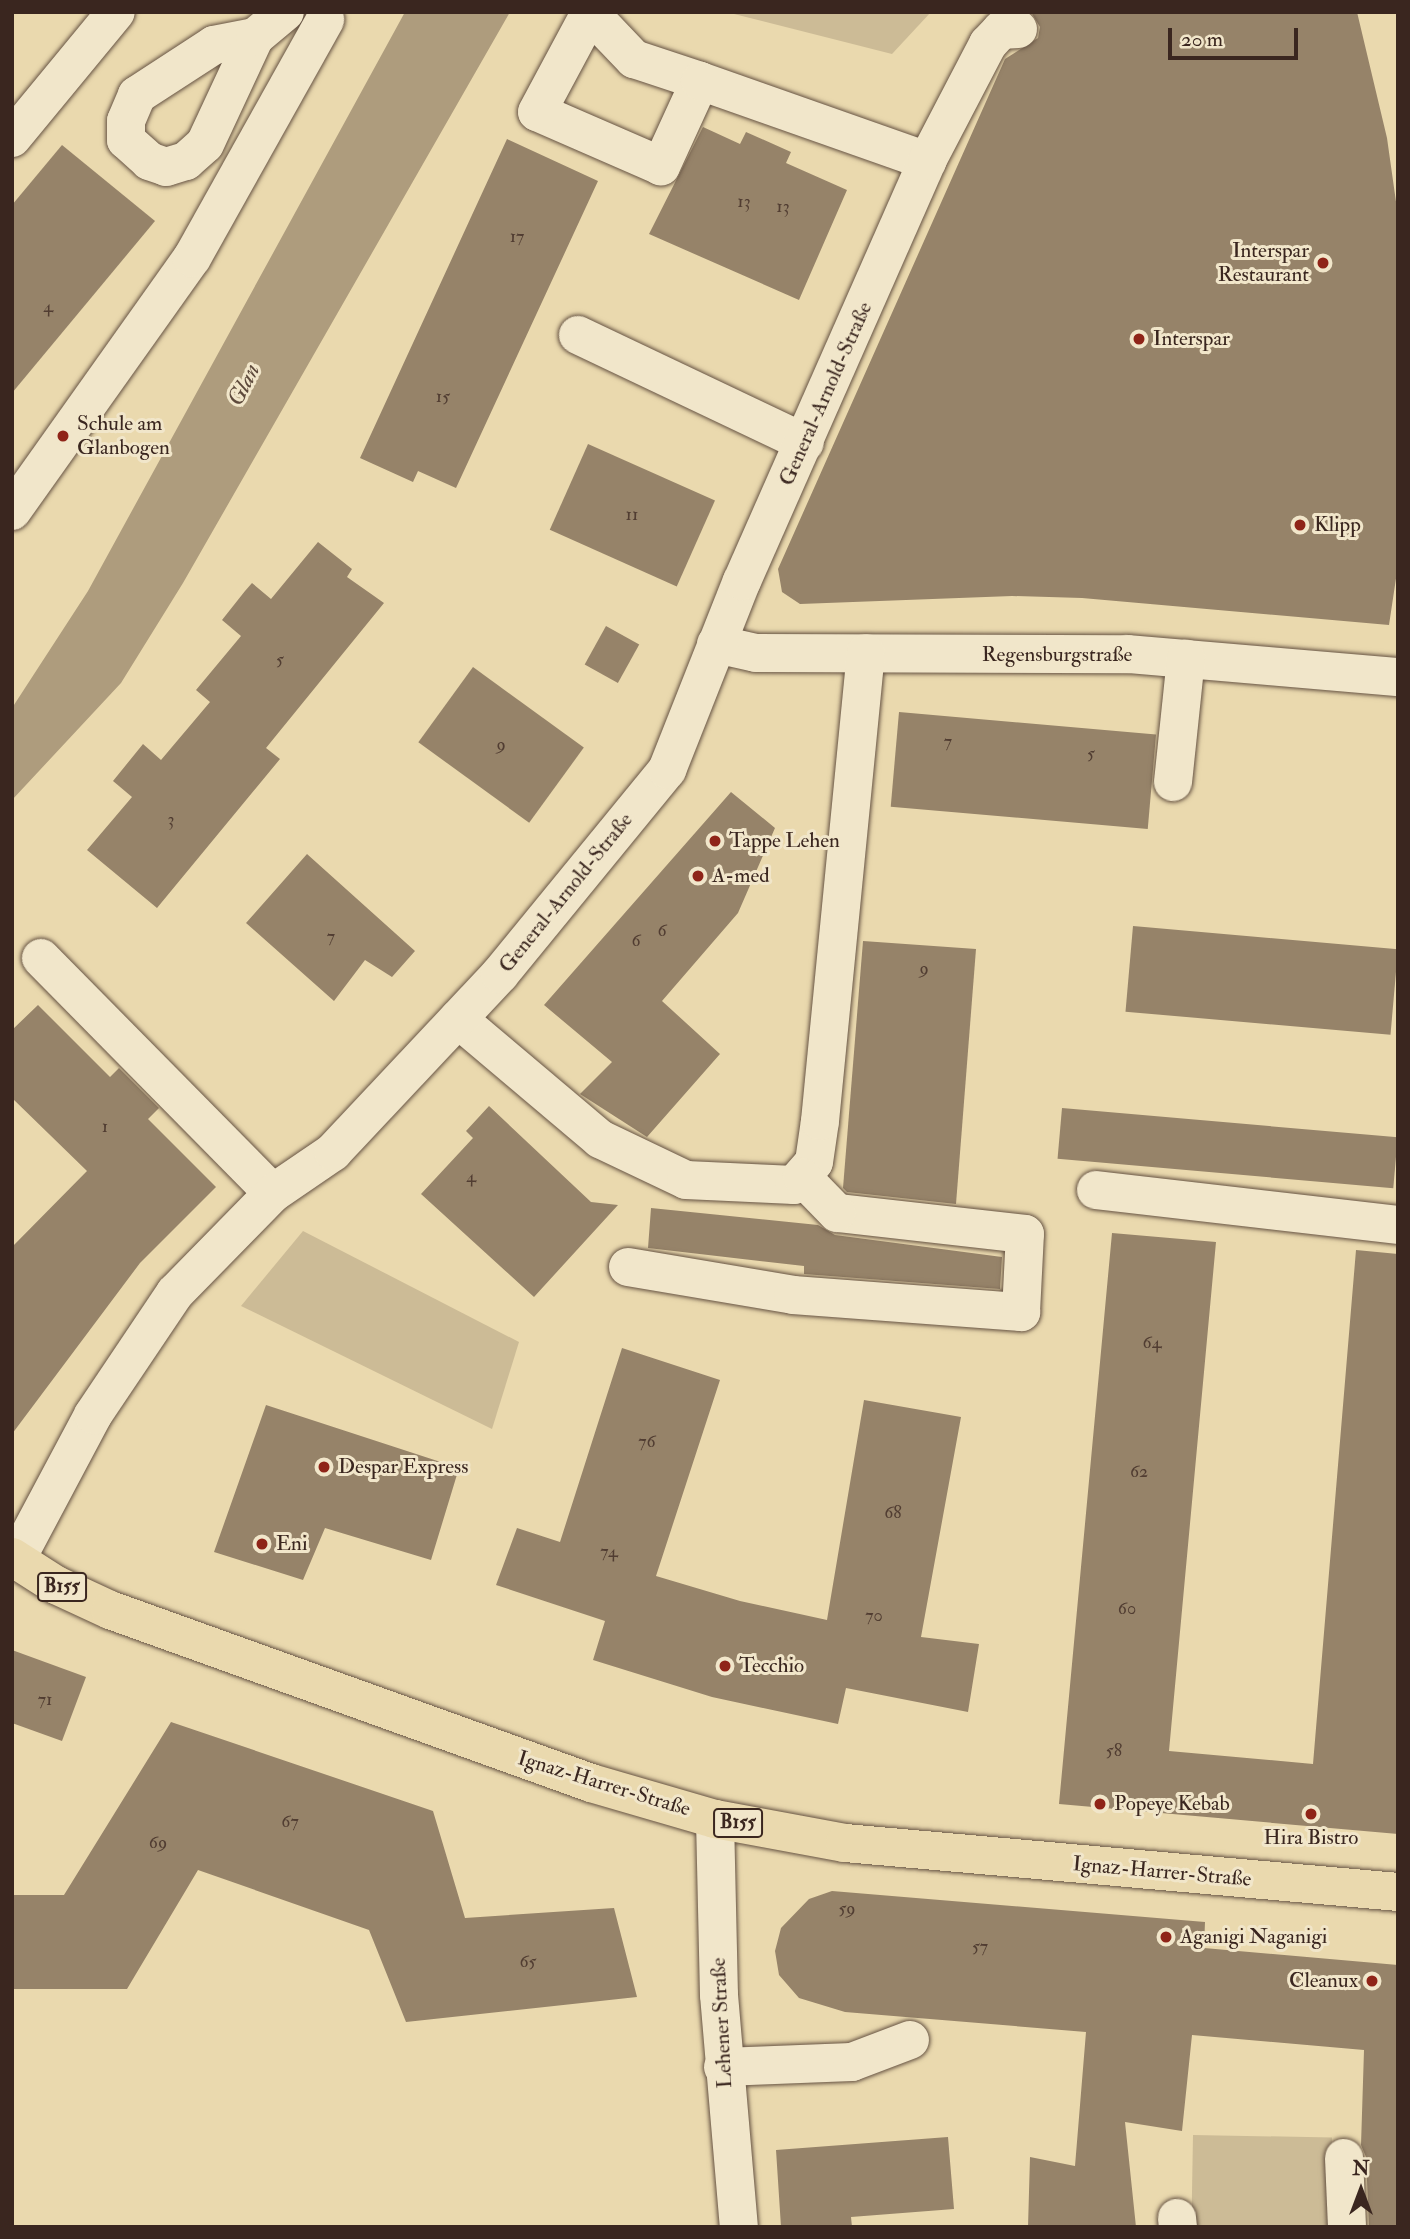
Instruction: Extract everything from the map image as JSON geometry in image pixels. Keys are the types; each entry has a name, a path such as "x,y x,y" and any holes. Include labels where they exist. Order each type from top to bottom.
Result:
{"main road":[{"name":"Ignaz-Harrer-Straße","path":"14,1558 56,1585 147,1624 591,1783 715,1819 845,1843 1398,1892"}],"street":[{"path":"12,138 116,12"},
{"path":"255,37 285,12"},
{"path":"12,511 192,258 324,20"},
{"name":"General-Arnold-Straße","path":"14,1558 93,1415 175,1293 273,1192 333,1152 458,1019 667,770 716,644 927,161 944,98 1001,30 1018,29"},
{"path":"700,81 927,161"},
{"path":"578,335 806,443"},
{"name":"Regensburgstraße","path":"716,644 755,653 1128,654 1398,677"},
{"path":"458,1019 600,1139 686,1180 794,1185 814,1162 820,1121 866,653"},
{"path":"1173,782 1186,659"},
{"path":"41,958 273,1192"},
{"path":"628,1267 793,1296 1021,1312 1025,1234 837,1213 802,1177"},
{"path":"1096,1190 1398,1225"},
{"name":"Lehener Straße","path":"715,1819 723,2067 739,2227"},
{"path":"723,2067 852,2062 910,2040"},
{"path":"1344,2158 1347,2227"}],"shaded area":[{"path":"726,12 931,12 892,54"},
{"path":"303,1231 519,1342 492,1429 241,1306"},
{"path":"1193,2135 1332,2137 1330,2227 1191,2227"}],"water":[{"name":"Glan","path":"405,12 510,12 183,583 121,683 12,800 12,708 88,591"}],"building":[{"name":"Interspar","path":"1031,12 1357,12 1387,138 1398,216 1398,565 1389,625 1082,598 1012,596 800,604 782,592 778,569 1005,59 1038,38 1040,27"},
{"path":"703,127 740,144 746,132 791,152 786,163 847,190 799,300 649,234"},
{"path":"507,139 598,181 456,488 418,471 413,482 360,458"},
{"name":"Schule am Glanbogen","path":"62,145 155,221 12,393 12,205"},
{"path":"588,444 715,501 677,586 550,530"},
{"path":"318,542 352,569 347,577 384,603 266,748 280,759 157,908 87,850 132,797 113,781 143,744 161,760 210,702 196,690 241,636 222,620 245,591 252,583 271,599"},
{"path":"606,626 639,644 618,683 585,664"},
{"path":"473,667 584,748 529,823 418,742"},
{"path":"899,712 1156,734 1148,829 891,807"},
{"path":"731,792 775,828 738,913 662,1001 720,1054 647,1137 580,1094 612,1062 544,1005"},
{"path":"307,854 415,951 392,977 365,960 334,1001 246,923"},
{"path":"1133,926 1398,949 1390,1035 1126,1012"},
{"path":"863,941 976,949 956,1204 847,1192 843,1188"},
{"path":"38,1005 110,1077 119,1068 159,1108 148,1119 216,1187 140,1263 12,1434 12,1247 87,1171 12,1098 12,1030"},
{"path":"489,1106 591,1202 618,1205 534,1297 421,1194 473,1138 466,1131"},
{"path":"1062,1108 1398,1137 1393,1188 1058,1159"},
{"path":"651,1208 818,1225 835,1235 1002,1257 1000,1289 804,1274 804,1266 648,1248"},
{"path":"1112,1233 1216,1242 1169,1751 1313,1764 1356,1250 1398,1254 1398,1834 1059,1804"},
{"path":"622,1348 720,1380 656,1576 740,1601 827,1620 864,1400 961,1417 921,1637 979,1644 968,1712 846,1688 838,1724 712,1697 593,1660 605,1621 496,1585 517,1528 560,1542"},
{"path":"266,1405 459,1468 431,1560 325,1528 303,1580 214,1552"},
{"path":"12,1650 86,1677 62,1741 12,1723"},
{"path":"171,1722 433,1811 465,1918 614,1908 637,1997 406,2022 369,1930 198,1870 127,1989 12,1989 12,1895 64,1895"},
{"path":"832,1891 1205,1922 1204,1948 1398,1965 1398,2227 1369,2227 1366,2157 1361,2145 1364,2050 1192,2035 1182,2131 1125,2122 1136,2227 1028,2227 1030,2157 1075,2166 1086,2032 845,2012 799,1998 779,1975 775,1951 781,1928 809,1899"},
{"path":"948,2137 954,2209 851,2217 852,2227 781,2227 776,2150"}],"place":[{"name":"Interspar Restaurant","path":"1323,263"},
{"name":"Interspar","path":"1139,339"},
{"name":"Schule am Glanbogen","path":"63,436"},
{"name":"Klipp","path":"1300,525"},
{"name":"Tappe Lehen","path":"715,841"},
{"name":"A-med","path":"698,876"},
{"name":"Despar Express","path":"324,1467"},
{"name":"Eni","path":"262,1544"},
{"name":"Tecchio","path":"725,1666"},
{"name":"Popeye Kebab","path":"1100,1804"},
{"name":"Hira Bistro","path":"1311,1814"},
{"name":"Aganigi Naganigi","path":"1166,1937"},
{"name":"Cleanux","path":"1372,1981"}]}
